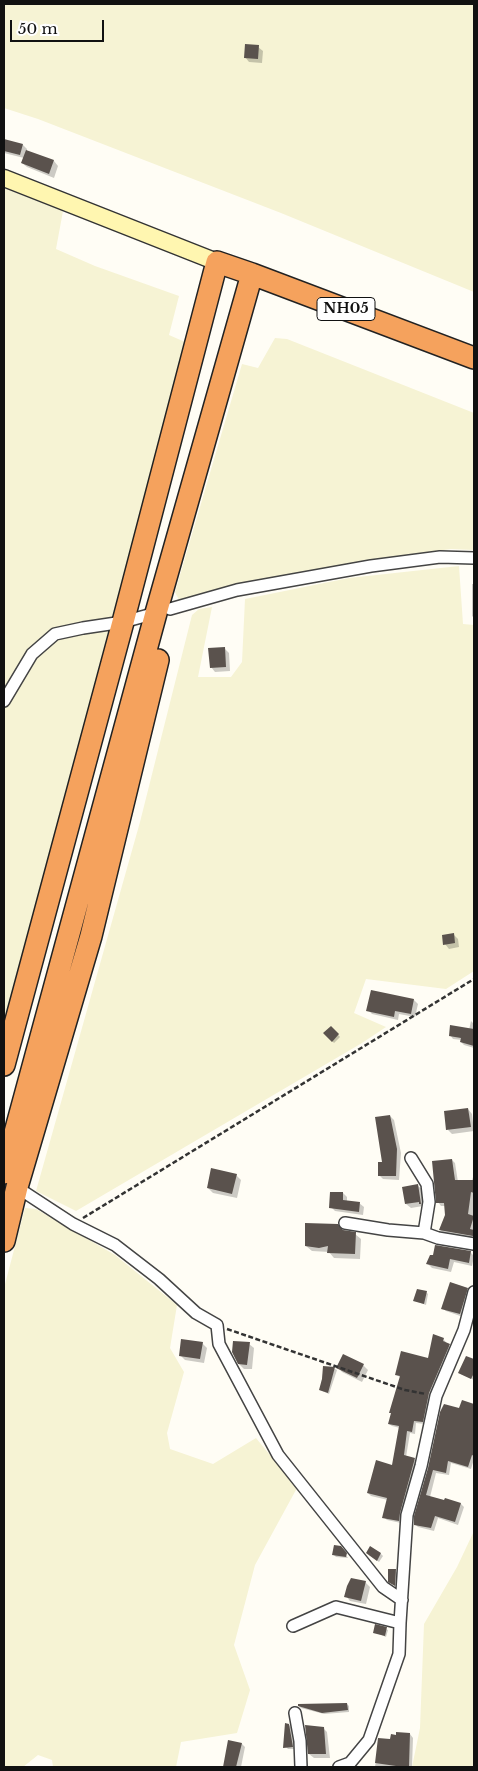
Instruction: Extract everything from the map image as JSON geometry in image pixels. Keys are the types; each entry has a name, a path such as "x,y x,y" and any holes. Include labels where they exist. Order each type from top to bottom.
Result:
{"highway":[{"name":"NH05","path":"217,262 474,358"},
{"path":"4,1066 217,262"},
{"path":"4,1241 7,1177 163,611 252,274"}],"main road":[{"name":"NH05","path":"4,178 217,262"}],"street":[{"path":"4,701 32,654 55,634 123,622 237,590 371,566 440,557 474,558"},
{"path":"411,1158 427,1184 429,1202 424,1233"},
{"path":"7,1177 73,1224 115,1245 160,1279 196,1313 217,1325 219,1344 278,1455 383,1587 402,1600"},
{"path":"345,1223 388,1230 424,1233 438,1238 474,1244"},
{"path":"339,1767 350,1763 369,1740 399,1654 407,1515 421,1466 436,1396 464,1330 474,1292"},
{"path":"293,1626 336,1607 400,1623"},
{"path":"295,1713 300,1741 301,1767"}],"path":[{"path":"73,1224 474,979"},
{"path":"217,1325 405,1390 436,1396"}],"shaded area":[{"path":"4,4 474,4 474,292 281,213 38,119 4,108"},
{"path":"4,188 63,211 56,249 95,266 179,296 169,335 185,342 169,416 112,618 4,1024 5,334"},
{"path":"275,338 287,339 474,413 474,550 451,549 376,559 245,583 179,600 175,592 242,364 258,368"},
{"path":"459,566 463,624 474,625 474,971 446,989 366,979 354,1013 386,1027 362,1043 76,1211 36,1191 140,822 192,615 199,609 212,607 198,677 231,677 242,662 245,599 349,578"},
{"path":"25,1208 36,1209 115,1255 177,1305 170,1348 184,1372 167,1433 170,1449 213,1464 256,1438 297,1488 255,1565 234,1645 250,1690 237,1733 181,1742 176,1767 53,1767 52,1760 38,1755 23,1767 4,1767 4,1288"},
{"path":"474,1531 474,1767 412,1767 420,1728 424,1624 457,1567"}],"building":[{"path":"245,44 259,45 258,59 244,58"},
{"path":"4,139 23,144 20,155 4,151"},
{"path":"26,150 54,160 49,174 21,163"},
{"path":"225,647 226,667 210,668 208,648"},
{"path":"454,933 455,943 443,945 442,935"},
{"path":"371,990 414,999 411,1014 395,1011 394,1017 366,1011"},
{"path":"450,1025 474,1029 474,1046 460,1042 461,1038 449,1036"},
{"path":"331,1026 339,1034 332,1042 323,1033"},
{"path":"468,1108 471,1127 446,1130 444,1111"},
{"path":"390,1115 397,1149 396,1176 378,1176 378,1162 382,1162 375,1117"},
{"path":"452,1159 455,1180 474,1180 474,1193 471,1192 468,1214 474,1216 470,1229 474,1230 473,1236 439,1230 445,1215 444,1203 436,1203 432,1161"},
{"path":"211,1168 237,1174 232,1194 207,1188"},
{"path":"418,1184 421,1204 419,1202 405,1204 402,1187"},
{"path":"330,1192 343,1192 343,1200 360,1202 359,1212 329,1208"},
{"path":"305,1223 338,1224 343,1230 356,1232 355,1254 327,1253 328,1246 319,1248 305,1246"},
{"path":"435,1245 471,1251 469,1263 450,1259 448,1269 426,1264 430,1255 433,1255"},
{"path":"450,1282 468,1288 460,1314 441,1309"},
{"path":"417,1289 427,1291 424,1304 413,1301"},
{"path":"433,1334 444,1338 443,1341 450,1344 429,1393 423,1422 414,1421 412,1432 407,1431 404,1455 415,1458 399,1521 382,1518 387,1498 367,1493 376,1460 392,1465 399,1426 388,1424 391,1413 389,1413 400,1376 395,1375 401,1351 428,1358"},
{"path":"181,1339 203,1342 200,1359 179,1356"},
{"path":"233,1341 250,1342 247,1365 238,1364 232,1352"},
{"path":"343,1354 364,1364 357,1378 336,1368"},
{"path":"466,1356 474,1359 474,1373 471,1379 458,1373"},
{"path":"323,1366 335,1367 328,1393 319,1390"},
{"path":"462,1400 474,1404 474,1456 472,1455 468,1467 448,1461 446,1473 433,1470 426,1495 461,1503 455,1522 435,1516 431,1528 414,1525 414,1516 428,1468 440,1412 444,1404 459,1408"},
{"path":"334,1545 341,1546 347,1553 346,1557 332,1555"},
{"path":"370,1546 381,1553 377,1561 366,1553"},
{"path":"388,1569 396,1569 395,1586 388,1582"},
{"path":"351,1578 366,1581 361,1601 344,1597"},
{"path":"375,1624 387,1627 385,1636 373,1633"},
{"path":"347,1703 348,1710 322,1713 298,1706 298,1704"},
{"path":"285,1723 289,1724 293,1747 283,1748"},
{"path":"305,1725 324,1727 326,1754 308,1754"},
{"path":"396,1732 410,1733 409,1767 396,1767 375,1763 378,1738 390,1739 391,1734 396,1735"},
{"path":"228,1740 242,1743 236,1767 223,1767"}]}
